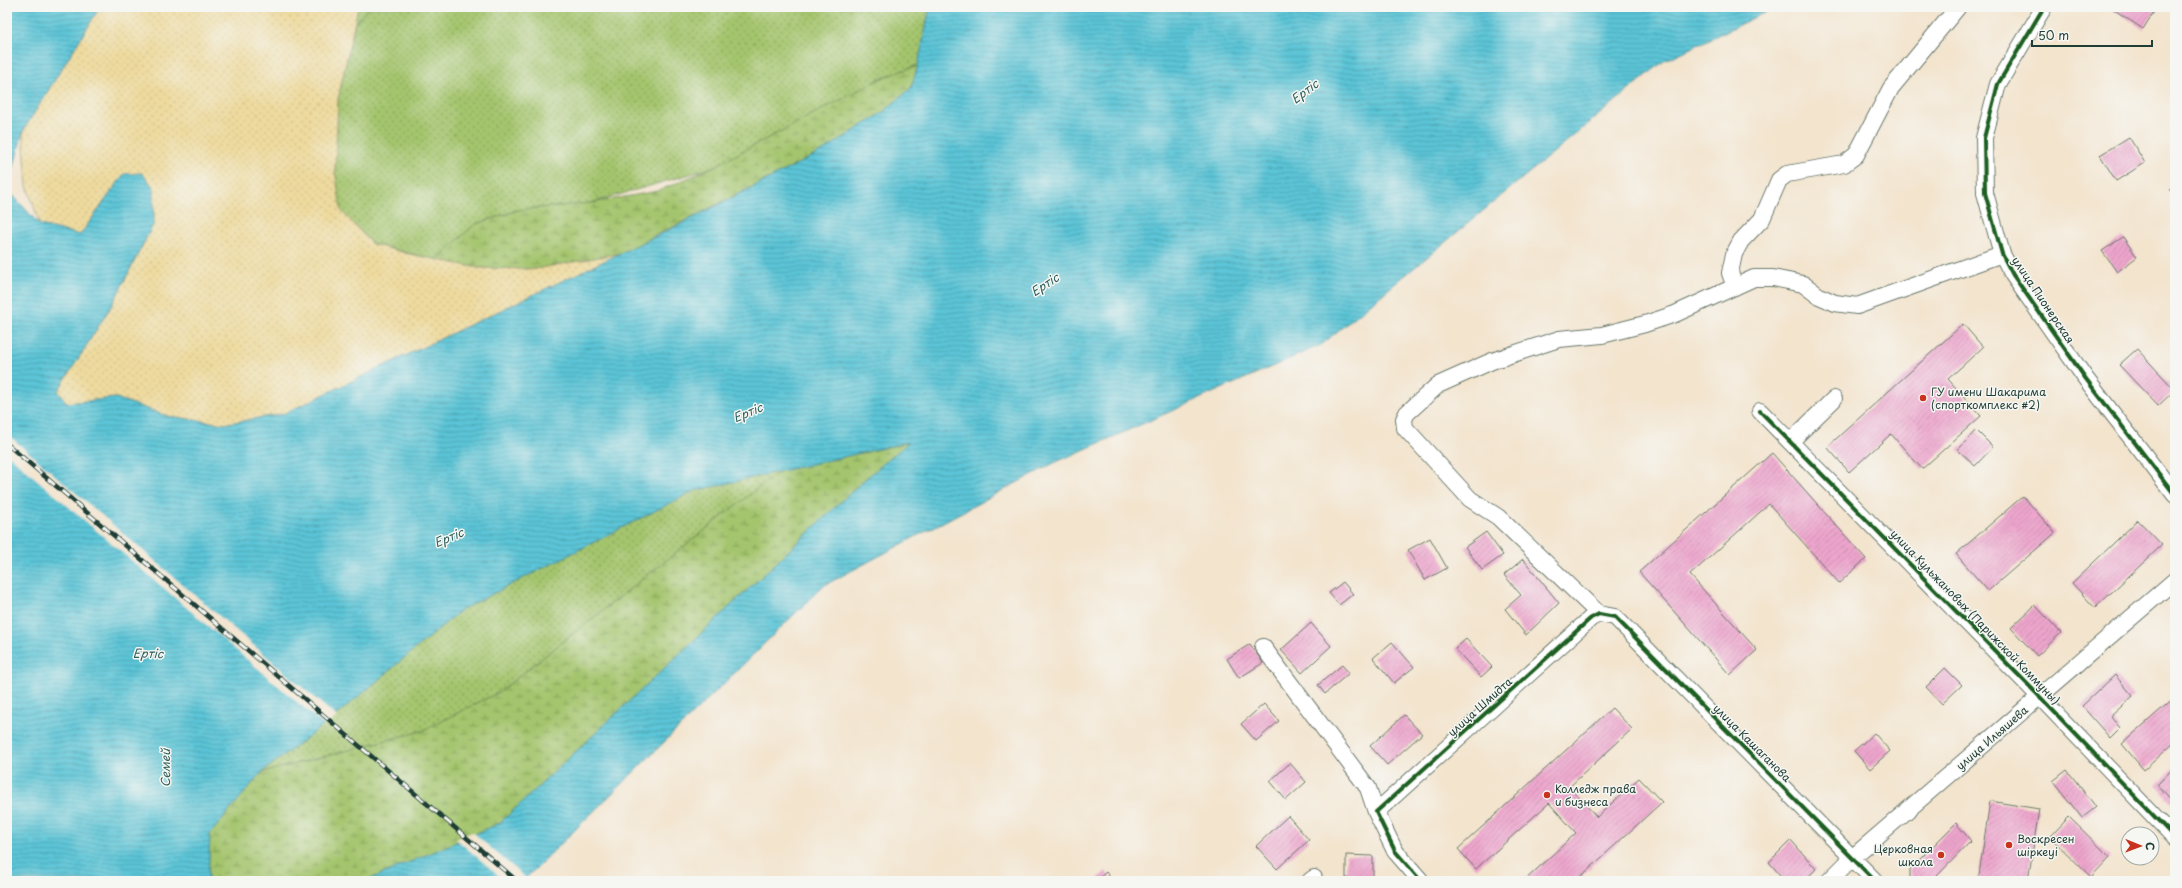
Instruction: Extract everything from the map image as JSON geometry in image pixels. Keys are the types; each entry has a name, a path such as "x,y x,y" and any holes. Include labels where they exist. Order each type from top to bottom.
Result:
{"street":[{"path":"1735,287 1730,273 1734,254 1741,241 1762,218 1779,180 1787,174 1844,164 1856,155 1891,88 1958,7"},
{"name":"улица Пионерская","path":"2044,7 1998,84 1984,138 1985,192 2002,254 2013,274 2086,379 2175,495"},
{"path":"1599,614 1498,517 1470,499 1405,428 1404,419 1408,413 1438,385 1485,364 1559,339 1602,334 1645,324 1675,314 1754,278 1773,278 1803,284 1819,296 1835,303 1857,306 2002,254"},
{"path":"1790,442 1834,399"},
{"name":"улица Кульжановых (Парижской Коммуны)","path":"1760,411 2040,697 2175,838"},
{"name":"улица Ильяшева","path":"1829,881 1852,857 2175,580"},
{"name":"улица Кашаганова","path":"1599,614 1616,617 1875,881"},
{"name":"улица Шмидта","path":"1376,812 1591,618 1599,614"},
{"path":"1263,647 1368,788 1384,831 1395,851 1421,881"}],"green space":[{"path":"358,7 369,7 355,23"},
{"path":"369,7 930,7 918,65 880,79 711,168 591,203 517,210 474,225 436,260 373,244 340,210 335,170 338,99 355,23"},
{"path":"918,65 911,88 882,113 823,151 621,253 536,269 478,268 436,260 474,225 518,210 591,203 658,191 711,168 880,79"},
{"path":"910,442 864,480 500,823 366,881 208,881 210,834 261,773 422,731 499,692 780,471"},
{"path":"780,471 499,692 422,731 261,773 339,713 461,610 694,491"}],"sand":[{"path":"100,7 358,7 338,99 335,170 341,210 372,244 409,254 478,268 536,269 621,253 283,414 224,424 167,416 116,398 67,403 58,391 113,303 154,223 154,188 125,174 80,235 40,225 27,186 23,131"}],"water":[{"path":"7,7 100,7 23,131 8,190 40,225 80,235 124,174 142,173 154,188 154,223 113,303 58,391 67,403 116,398 167,416 224,424 283,414 673,228 823,151 882,113 911,88 918,65 930,7 1776,7 1664,61 1321,345 1054,463 823,586 523,881 366,881 500,823 864,480 909,442 694,491 461,610 339,713 261,773 210,834 208,881 7,881"}],"pier":[{"path":"7,434 337,717 325,726 7,454"},
{"path":"472,832 527,879 505,881 456,839"}],"building":[{"path":"2110,7 2157,7 2143,29"},
{"path":"2129,137 2145,163 2116,181 2100,155"},
{"path":"2175,187 2175,197 2170,190"},
{"path":"2123,237 2137,257 2117,272 2102,251"},
{"name":"ГУ имени Шакарима (спорткомплекс #2)","path":"1963,324 1983,347 1948,379 1981,416 1922,469 1891,434 1849,472 1827,447"},
{"path":"2137,349 2175,390 2158,406 2119,365"},
{"path":"1976,430 1993,447 1975,466 1958,450"},
{"path":"1772,453 1866,559 1839,583 1769,504 1690,575 1757,650 1730,675 1639,572"},
{"path":"2023,496 2055,533 1988,591 1956,554"},
{"path":"2138,520 2162,545 2095,608 2072,583"},
{"path":"1486,532 1503,555 1482,570 1465,547"},
{"path":"1430,538 1447,568 1425,580 1408,550"},
{"path":"1523,559 1559,603 1526,635 1505,609 1521,595 1504,575"},
{"path":"1343,582 1353,594 1339,605 1329,593"},
{"path":"2035,605 2061,633 2037,656 2011,628"},
{"path":"1311,623 1331,646 1302,673 1281,650"},
{"path":"1466,639 1492,667 1481,677 1455,649"},
{"path":"1392,642 1414,667 1394,683 1373,658"},
{"path":"1250,644 1263,663 1239,678 1227,659"},
{"path":"1342,665 1349,673 1325,694 1318,685"},
{"path":"1945,668 1962,685 1942,704 1926,687"},
{"path":"2115,675 2133,696 2111,716 2120,728 2110,738 2082,706"},
{"path":"2175,697 2175,742 2144,770 2122,744"},
{"path":"1264,704 1279,721 1256,741 1241,724"},
{"name":"Колледж права и бизнеса","path":"1612,708 1632,729 1569,787 1597,817 1639,778 1662,802 1576,881 1524,881 1576,833 1549,803 1476,869 1458,849"},
{"path":"1404,715 1422,734 1387,765 1370,746"},
{"path":"1874,733 1890,751 1870,769 1854,751"},
{"path":"1290,763 1306,782 1286,800 1270,781"},
{"path":"2175,766 2175,805 2157,785"},
{"path":"2067,770 2096,807 2082,818 2053,781"},
{"name":"Воскресен шіркеуі","path":"1990,801 2039,809 2028,881 1978,881"},
{"path":"1288,816 1309,840 1277,869 1256,846"},
{"path":"2069,817 2110,857 2091,877 2050,837"},
{"name":"Церковная школа","path":"1956,823 1971,841 1936,877 1940,881 1910,881 1910,869"},
{"path":"1791,840 1816,869 1804,881 1785,881 1769,862"},
{"path":"1346,855 1373,856 1373,880 1346,879"},
{"path":"1106,872 1113,881 1095,881"}],"railway":[{"path":"7,444 517,881"}],"cycle path":[{"path":"2044,7 1998,84 1984,138 1985,193 2002,254 2013,275 2086,379 2175,495"},
{"path":"1760,411 2040,697 2175,838"},
{"path":"1421,881 1395,851 1376,812 1591,618 1599,614 1615,617 1875,881"}],"place":[{"name":"ГУ имени Шакарима (спорткомплекс #2)","path":"1923,398"},
{"name":"Колледж права и бизнеса","path":"1547,795"},
{"name":"Воскресен шіркеуі","path":"2009,845"},
{"name":"Церковная школа","path":"1941,855"}],"water label":[{"name":"Ертіс","path":"1305,92"},
{"name":"Ертіс","path":"1045,285"},
{"name":"Ертіс","path":"748,413"},
{"name":"Ертіс","path":"449,538"},
{"name":"Ертіс","path":"148,654"},
{"name":"Семей","path":"166,768"}]}
